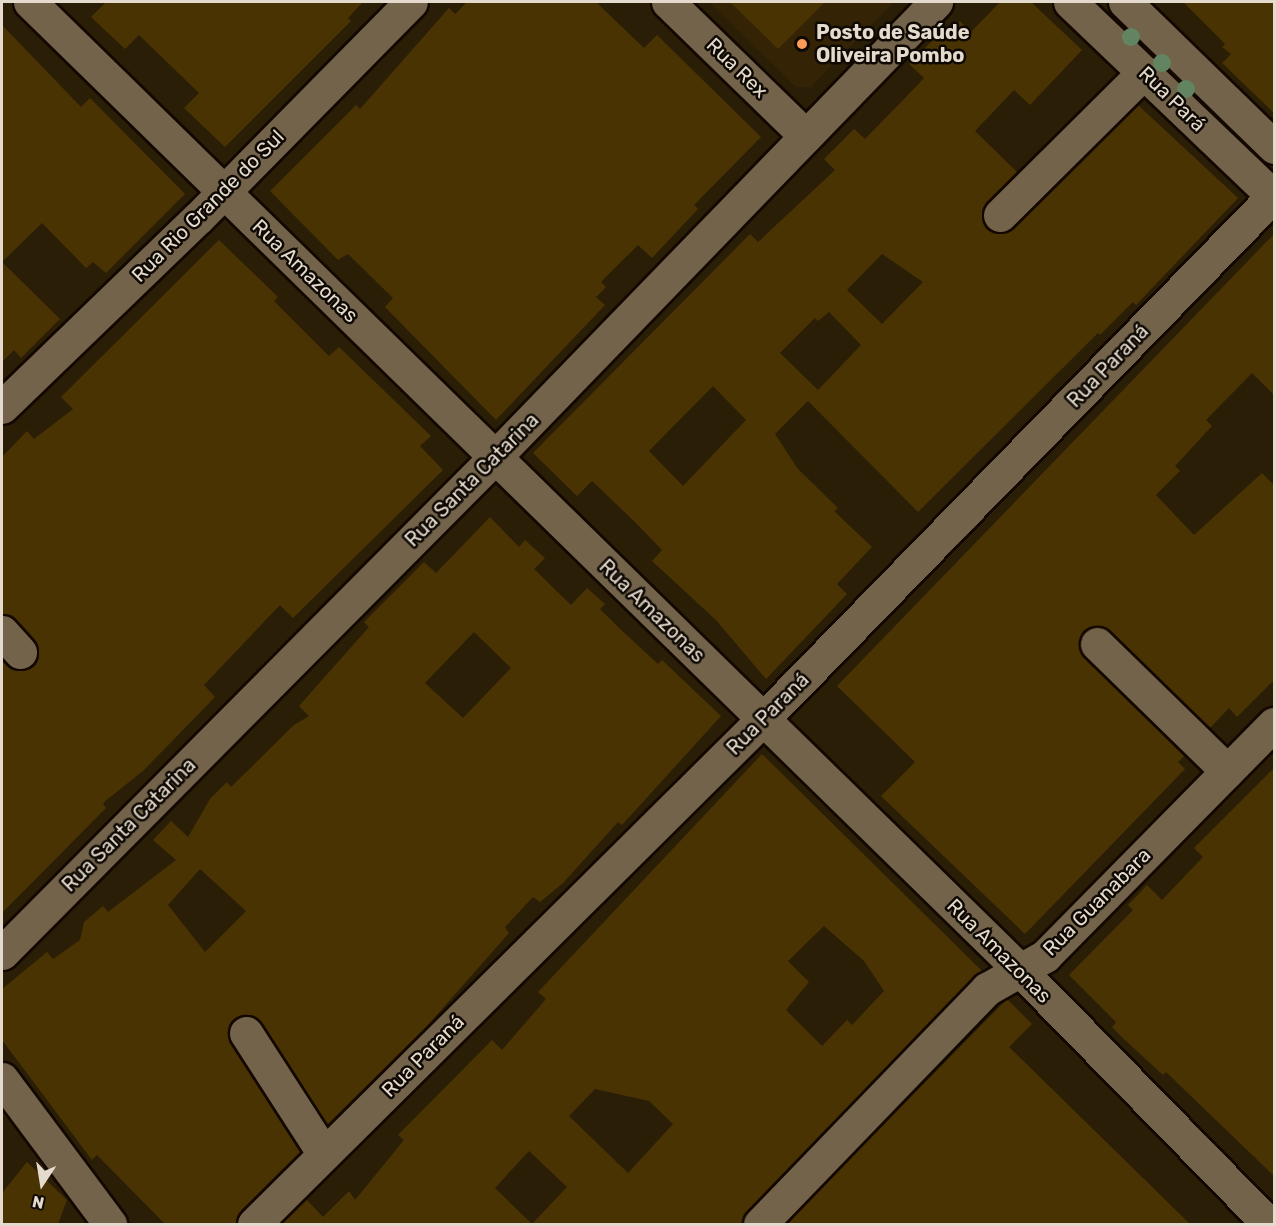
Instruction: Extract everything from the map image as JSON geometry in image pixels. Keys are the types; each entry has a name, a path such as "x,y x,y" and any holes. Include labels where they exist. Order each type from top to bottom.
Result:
{"street":[{"name":"Rua Amazonas","path":"30,2 1019,969 1269,1224"},
{"name":"Rua Rio Grande do Sul","path":"2,407 224,191 411,2"},
{"name":"Rua Rex","path":"668,2 806,136"},
{"name":"Rua Santa Catarina","path":"2,953 495,457 936,2"},
{"name":"Rua Pará","path":"1070,2 1274,196"},
{"name":"Rua Pará","path":"1125,2 1275,147"},
{"path":"1000,214 1144,72"},
{"name":"Rua Paraná","path":"254,1224 763,719 1274,196"},
{"path":"1097,644 1227,771"},
{"name":"Rua Guanabara","path":"760,1224 987,989 1045,956 1275,723"},
{"path":"246,1033 324,1154"},
{"path":"2,1079 110,1224"}],"shaded area":[{"name":"Posto de Saúde Oliveira Pombo","path":"709,2 894,2 811,87 796,87"}],"building":[{"path":"106,2 363,2 348,18 351,21 225,147 184,108 199,93 139,35 125,49 91,17"},
{"path":"467,2 596,2 644,48 657,35 761,137 694,205 698,209 652,258 638,245 601,282 606,287 596,297 605,305 496,420 385,307 393,298 348,254 338,260 270,191 356,105 360,109 449,8 455,14"},
{"path":"730,2 825,2 778,49"},
{"path":"1000,2 1031,2 1082,50 1030,105 1014,90 975,131 1017,172 982,210 987,229 1004,233 1013,228 1138,105 1238,198 1136,305 1133,302 1100,335 1098,333 918,512 808,401 775,434 798,469 838,508 834,511 872,547 837,584 847,594 766,679 716,620 652,561 662,550 634,521 592,481 577,496 533,453 750,234 758,242 835,170 824,159 854,129 865,139 906,97 924,78 909,64 945,28 949,32 960,21 971,32","holes":["882,254 923,282 882,324 847,290","829,312 861,345 818,390 780,353 815,318 818,321","713,386 746,420 683,486 649,451"]},
{"path":"1183,2 1275,2 1275,114 1222,63 1231,54 1222,47 1225,44"},
{"path":"2,25 81,107 90,98 185,194 106,273 93,262 86,268 42,223 2,262"},
{"path":"1275,233 1275,396 1252,373 1206,420 1212,426 1175,466 1180,471 1156,495 1194,535 1262,473 1275,486 1275,679 1237,717 1229,708 1210,728 1110,631 1093,626 1083,631 1079,648 1084,657 1184,756 1178,762 1185,769 1025,934 881,796 915,762 837,686"},
{"path":"219,240 278,297 274,301 329,356 339,347 431,436 420,446 443,470 293,618 280,605 204,685 215,697 144,770 103,803 106,808 2,913 2,659 14,670 24,670 38,658 38,649 16,619 2,614 2,457 27,431 34,439 73,409 61,397"},
{"path":"2,262 60,319 21,358 14,350 2,362"},
{"path":"490,517 519,547 525,540 545,558 534,569 571,605 587,588 605,604 600,609 617,626 658,664 662,660 721,716 622,825 618,822 563,883 540,902 533,897 505,927 509,933 427,1026 327,1125 262,1023 246,1014 235,1018 227,1033 230,1043 300,1152 241,1211 236,1224 165,1224 97,1155 92,1160 2,1040 2,989 47,952 53,959 80,940 84,922 103,906 108,912 176,860 153,840 171,821 188,837 210,799 227,782 231,787 294,725 309,716 299,706 369,627 364,622 424,562 436,573","holes":["474,632 511,668 463,718 425,683","200,869 246,911 205,952 168,905"]},
{"path":"762,754 982,971 747,1211 742,1224 532,1224 280,1224 306,1199 323,1217 349,1191 355,1200 404,1140 398,1135 492,1040 502,1050 546,999 538,992","holes":["824,926 864,961 884,991 852,1025 847,1020 822,1046 786,1010 809,982 788,961","595,1089 649,1101 673,1124 628,1173 569,1116","529,1151 567,1187 532,1224 495,1188"]},
{"path":"1275,767 1275,1177 1166,1072 1163,1075 1125,1040 1112,1027 1116,1022 1069,975 1133,910 1128,905 1147,885 1162,900 1203,857 1194,848"},
{"path":"1007,999 1032,1024 1009,1047 1190,1224 786,1224"},
{"path":"27,1162 67,1200 58,1224 2,1224 2,1193"}],"place":[{"name":"Posto de Saúde Oliveira Pombo","path":"802,44"}]}
